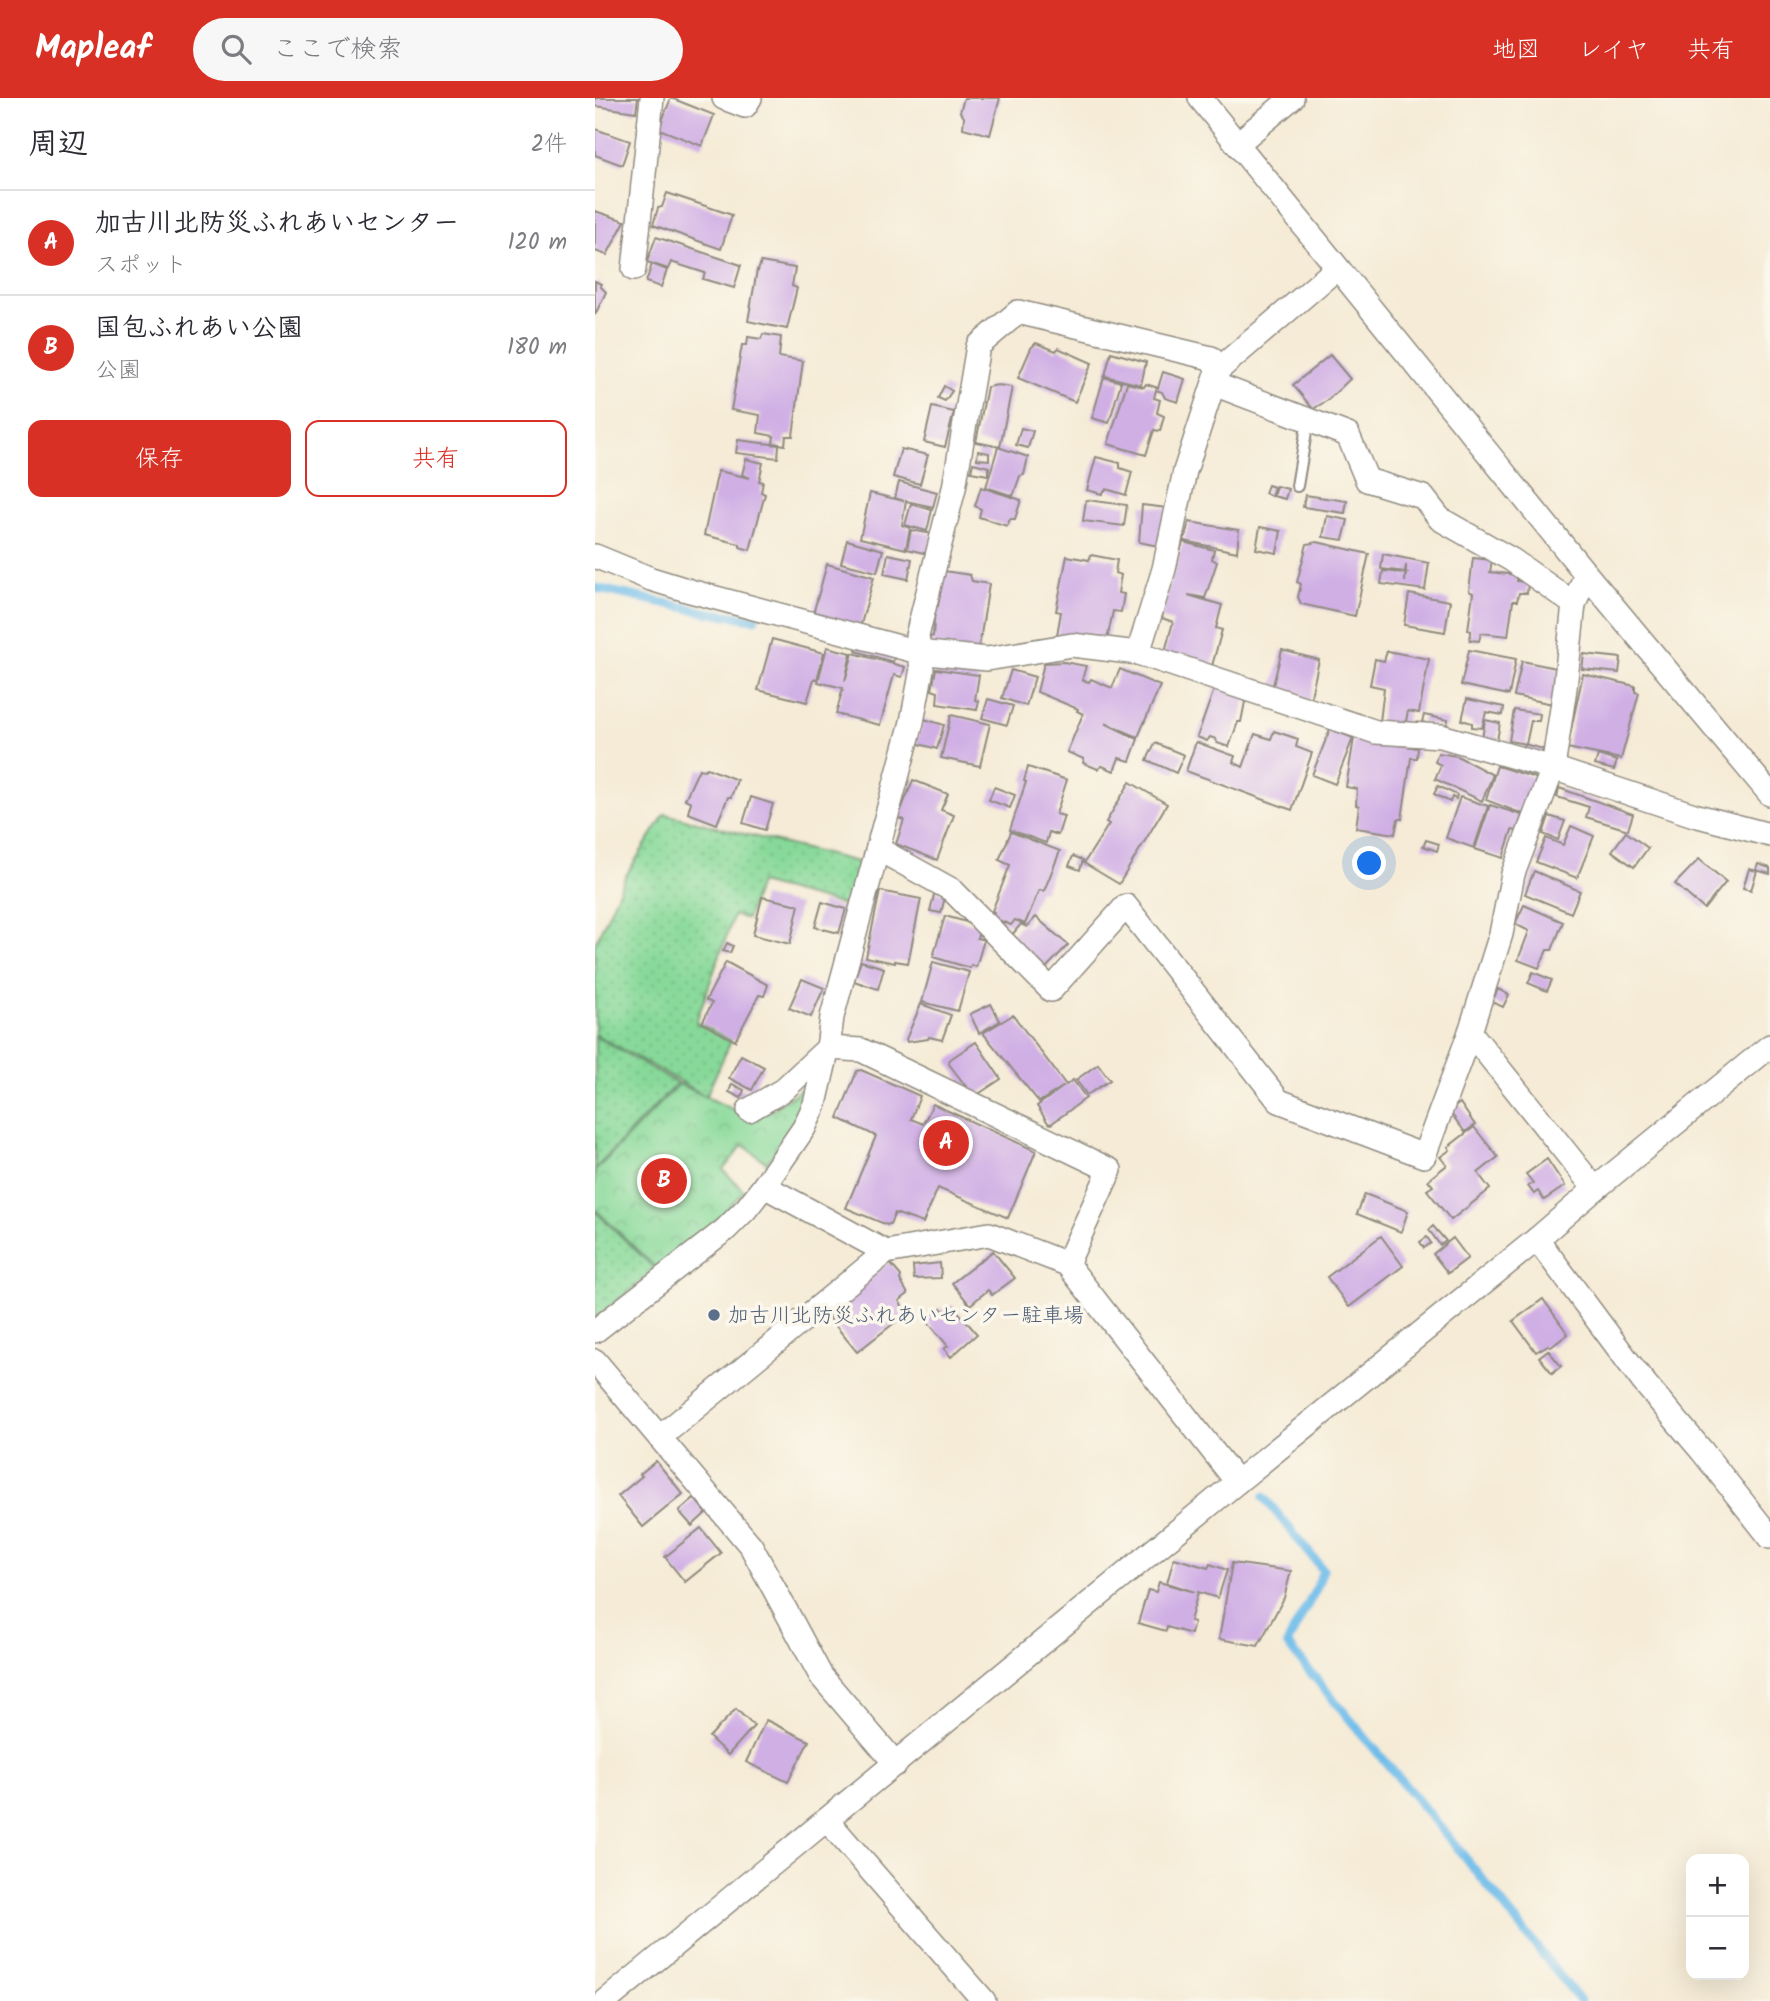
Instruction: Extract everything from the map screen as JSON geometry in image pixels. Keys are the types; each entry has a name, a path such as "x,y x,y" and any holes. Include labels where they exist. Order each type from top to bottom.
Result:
{"street":[{"path":"634,269 652,98"},
{"path":"724,98 745,106 750,98"},
{"path":"1200,98 1586,574 1770,794"},
{"path":"1237,144 1292,98"},
{"path":"1138,653 1164,569 1185,471 1216,377 1338,268"},
{"path":"595,1331 726,1229 746,1209 804,1128 815,1104 832,1017 912,722 922,669 918,636 954,488 978,346 1018,312 1211,358 1216,377"},
{"path":"1216,377 1308,420 1348,435 1367,480 1423,497 1440,519 1512,560 1574,604"},
{"path":"595,556 651,579 690,591 918,652 987,659 1072,645 1138,653 1376,732 1441,736 1553,768 1694,815 1770,835"},
{"path":"878,849 952,890 1052,990 1126,906 1279,1101 1425,1156 1471,1032 1501,934 1513,874 1553,768 1574,604 1586,574"},
{"path":"1471,1032 1595,1189"},
{"path":"606,2001 1770,1046"},
{"path":"749,1110 783,1090 828,1048 861,1050 1110,1170 1067,1264"},
{"path":"764,1186 886,1252"},
{"path":"660,1437 886,1252 989,1234 1067,1264 1237,1482"},
{"path":"1538,1239 1642,1380 1770,1537"},
{"path":"595,1361 751,1546 821,1676 896,1764"},
{"path":"827,1820 984,2001"}],"lane":[{"path":"1297,486 1308,420"}],"green space":[{"path":"665,814 865,864 851,907 759,883 747,919 734,915 696,1022 731,1041 706,1096 595,1034 595,944 625,877"},
{"path":"595,1036 677,1083 595,1169"},
{"path":"679,1084 751,1118 770,1111 808,1084 797,1115 767,1163 743,1145 723,1170 744,1191 709,1228 658,1270 595,1209 595,1171"},
{"path":"595,1211 656,1270 595,1319"}],"building":[{"path":"595,98 638,98 636,112 595,106"},
{"path":"671,98 714,115 702,146 659,129"},
{"path":"964,98 1000,98 990,135 963,128 964,117 960,112"},
{"path":"595,129 630,141 622,165 595,155"},
{"path":"667,193 732,215 721,249 653,225 658,208 662,207"},
{"path":"595,211 625,221 607,255 595,251"},
{"path":"656,237 741,265 734,288 703,279 705,273 671,262 668,269 647,262"},
{"path":"761,262 795,268 792,286 797,288 787,329 748,321 757,270"},
{"path":"652,264 667,270 661,287 646,282"},
{"path":"595,281 601,284 606,292 595,315"},
{"path":"763,334 781,337 779,357 803,361 793,436 786,436 785,445 773,443 774,436 758,433 760,415 731,410 742,345 747,345 748,337 761,339"},
{"path":"1036,343 1056,351 1058,348 1092,363 1075,402 1018,378 1031,348"},
{"path":"1111,352 1146,362 1141,385 1105,376"},
{"path":"1330,355 1350,379 1328,400 1313,409 1293,385"},
{"path":"1163,372 1185,379 1178,402 1165,398 1162,392 1156,390 1154,398 1160,400 1157,413 1164,416 1160,431 1154,430 1146,455 1108,444 1127,383 1158,388"},
{"path":"1104,377 1121,382 1109,423 1092,418"},
{"path":"944,386 952,391 945,401 938,398"},
{"path":"987,387 1012,387 1000,447 976,442"},
{"path":"932,407 954,412 945,447 924,442"},
{"path":"1021,428 1033,431 1028,448 1016,445"},
{"path":"738,440 779,445 778,458 736,453"},
{"path":"998,447 1028,457 1024,475 1020,476 1013,496 986,487"},
{"path":"901,449 928,455 920,484 893,477"},
{"path":"978,451 989,453 989,460 977,459"},
{"path":"1096,457 1120,463 1120,468 1132,472 1126,495 1106,489 1102,494 1087,490"},
{"path":"746,459 763,463 759,481 763,482 761,492 765,494 750,550 740,547 740,544 704,535 718,471 750,478 742,475"},
{"path":"973,463 989,467 988,475 971,472"},
{"path":"899,482 937,492 933,507 906,501 902,525 910,528 906,549 860,538 870,493 904,501 895,498"},
{"path":"1268,485 1274,487 1271,496 1265,493"},
{"path":"1276,486 1288,489 1285,499 1273,496"},
{"path":"981,487 1021,500 1015,519 1010,519 1007,526 979,517 981,509 975,506"},
{"path":"1305,495 1347,501 1345,513 1303,507"},
{"path":"1086,500 1127,505 1124,526 1083,521"},
{"path":"911,504 932,510 927,531 905,525"},
{"path":"1142,505 1167,508 1163,547 1139,542"},
{"path":"1327,516 1348,520 1343,540 1323,537"},
{"path":"1189,522 1239,530 1237,552 1184,541"},
{"path":"1260,527 1281,531 1277,553 1256,549"},
{"path":"911,530 933,534 928,554 907,549"},
{"path":"847,540 883,550 877,572 841,563"},
{"path":"1183,542 1214,550 1212,559 1217,562 1205,598 1188,595 1222,605 1216,628 1222,630 1210,673 1163,659 1173,622 1162,618"},
{"path":"1317,542 1369,554 1355,616 1301,604 1298,597 1301,584 1297,582 1307,544"},
{"path":"888,554 912,559 908,579 884,574"},
{"path":"1383,554 1429,563 1425,590 1381,584 1383,571 1405,573 1405,582 1406,573 1406,565 1405,572 1381,569"},
{"path":"1091,555 1117,560 1115,573 1121,575 1118,593 1124,594 1121,612 1113,611 1106,645 1057,635 1061,612 1056,611 1067,556 1089,560"},
{"path":"1473,558 1492,560 1490,572 1517,575 1517,581 1528,583 1527,593 1519,593 1517,601 1513,601 1508,636 1481,633 1479,641 1470,640 1471,631 1468,630 1473,593 1469,591"},
{"path":"827,564 874,577 860,628 813,614"},
{"path":"944,571 970,575 972,581 989,584 978,654 929,643 930,637 933,636 935,607 938,606"},
{"path":"1409,594 1450,601 1445,632 1404,625"},
{"path":"772,639 824,653 807,702 758,690"},
{"path":"858,643 895,654 893,662 856,651"},
{"path":"827,647 851,653 845,681 853,653 905,667 902,677 894,675 880,725 836,714 843,688 818,682"},
{"path":"1282,650 1319,660 1310,701 1271,693"},
{"path":"1469,650 1516,659 1509,695 1461,685"},
{"path":"1387,651 1429,659 1419,713 1408,711 1405,726 1380,722 1384,688 1370,685 1375,659 1384,661"},
{"path":"1584,654 1621,658 1619,673 1582,669"},
{"path":"1522,661 1561,669 1553,704 1514,696"},
{"path":"1064,662 1086,666 1082,680 1089,682 1091,679 1112,688 1120,669 1160,686 1138,737 1105,723 1138,739 1130,761 1119,758 1114,771 1083,763 1084,759 1067,752 1083,714 1077,711 1078,709 1037,692 1044,663"},
{"path":"936,669 979,675 975,700 979,701 977,710 937,704 938,692 932,690"},
{"path":"1011,670 1035,677 1026,706 1002,698"},
{"path":"1583,674 1635,686 1635,692 1639,693 1621,759 1567,748"},
{"path":"1215,687 1246,697 1241,722 1238,722 1229,747 1210,737 1207,741 1197,737"},
{"path":"988,699 1013,706 1007,725 982,718"},
{"path":"1467,699 1504,707 1503,715 1486,712 1482,728 1472,727 1472,723 1462,720"},
{"path":"1514,710 1540,714 1539,721 1531,721 1526,744 1509,741"},
{"path":"951,715 990,724 980,766 941,758"},
{"path":"1424,715 1448,720 1446,728 1422,722"},
{"path":"924,719 944,725 937,749 916,743"},
{"path":"1485,720 1500,723 1497,741 1482,739"},
{"path":"1330,729 1353,738 1335,784 1312,775"},
{"path":"1274,731 1298,739 1296,747 1312,753 1292,810 1186,771 1196,742 1235,756 1233,762 1243,767 1255,734 1271,739"},
{"path":"1354,738 1418,748 1417,758 1411,758 1402,819 1398,819 1395,834 1356,828 1359,806 1356,805 1357,789 1346,787"},
{"path":"1155,743 1184,755 1176,773 1147,760"},
{"path":"1524,744 1543,749 1541,758 1522,753"},
{"path":"1438,753 1457,756 1493,775 1482,801 1435,779 1441,765 1435,762"},
{"path":"1598,755 1617,761 1614,770 1595,765"},
{"path":"1497,766 1539,779 1528,816 1486,800"},
{"path":"1028,767 1067,780 1056,814 1064,816 1058,835 1049,832 1046,843 1010,830 1026,782 1024,781"},
{"path":"707,768 737,780 717,824 688,813 691,802 685,799 699,769"},
{"path":"913,780 948,794 941,810 954,815 937,860 896,844 904,820 898,818"},
{"path":"1130,782 1167,804 1119,884 1084,863 1109,824 1106,822"},
{"path":"1438,786 1457,795 1456,799 1452,797 1450,802 1434,794"},
{"path":"994,787 1015,795 1010,808 989,800"},
{"path":"1559,788 1633,814 1628,830 1586,817 1589,807 1557,797"},
{"path":"751,797 773,804 765,830 743,823"},
{"path":"1460,797 1488,806 1474,848 1446,838"},
{"path":"1490,805 1522,815 1517,831 1512,830 1503,858 1475,849"},
{"path":"1549,816 1565,821 1558,840 1543,834"},
{"path":"1571,826 1594,836 1577,878 1536,862 1546,838 1563,845"},
{"path":"1011,832 1060,851 1044,891 1039,890 1025,924 1015,920 1011,925 993,918 992,911 1010,865 999,860"},
{"path":"1626,832 1648,848 1634,867 1612,851"},
{"path":"1426,840 1439,844 1437,851 1423,846"},
{"path":"1073,856 1083,860 1080,870 1069,866"},
{"path":"1699,859 1726,882 1704,909 1675,884"},
{"path":"1758,864 1770,868 1770,874 1756,870"},
{"path":"1749,869 1757,871 1751,890 1743,888"},
{"path":"1534,871 1580,891 1571,913 1525,894"},
{"path":"880,891 921,899 908,963 866,957"},
{"path":"935,891 946,893 941,913 930,911"},
{"path":"762,897 799,905 790,944 753,935"},
{"path":"822,902 846,909 839,933 815,927"},
{"path":"1524,905 1563,922 1552,950 1547,950 1539,968 1518,960 1529,931 1515,924"},
{"path":"945,916 981,926 977,938 984,940 976,967 971,965 970,968 933,957"},
{"path":"1036,917 1068,945 1046,968 1011,936 1021,924 1027,927"},
{"path":"727,943 733,946 730,953 723,951"},
{"path":"861,961 884,968 878,989 854,981"},
{"path":"726,962 768,985 764,996 759,995 735,1041 702,1023 712,1003 706,1000"},
{"path":"933,962 969,972 958,1011 922,1002"},
{"path":"1533,972 1552,980 1547,991 1528,983"},
{"path":"802,979 824,988 811,1017 789,1008"},
{"path":"1498,989 1509,995 1503,1007 1492,1002"},
{"path":"921,1004 951,1015 942,1040 929,1037 907,1042"},
{"path":"991,1004 1000,1021 979,1033 970,1014"},
{"path":"1013,1015 1066,1085 1073,1080 1086,1098 1051,1124 1037,1106 1064,1086 1039,1102 983,1033"},
{"path":"976,1042 1001,1079 974,1097 949,1064 949,1060"},
{"path":"741,1055 764,1067 752,1090 729,1078"},
{"path":"1098,1064 1110,1080 1087,1095 1076,1080"},
{"path":"861,1070 920,1096 911,1119 923,1124 933,1104 1036,1151 1008,1218 938,1188 923,1223 895,1213 887,1225 846,1208 876,1136 838,1118 857,1071"},
{"path":"732,1084 744,1090 741,1098 729,1092"},
{"path":"1460,1103 1475,1125 1465,1132 1449,1111"},
{"path":"1474,1127 1498,1157 1478,1173 1490,1189 1451,1220 1427,1190 1433,1186 1428,1180 1447,1165 1440,1157 1450,1150 1448,1147"},
{"path":"1547,1159 1565,1186 1544,1200 1538,1191 1534,1194 1528,1186 1533,1183 1526,1174"},
{"path":"1365,1194 1408,1211 1401,1232 1357,1214"},
{"path":"1433,1226 1446,1241 1440,1245 1429,1230"},
{"path":"1381,1236 1403,1266 1349,1307 1327,1277"},
{"path":"1427,1237 1431,1243 1424,1248 1420,1242"},
{"path":"1453,1238 1468,1258 1448,1273 1433,1254"},
{"path":"993,1251 1015,1278 992,1295 988,1290 970,1305 952,1283"},
{"path":"889,1262 901,1276 900,1280 908,1294 899,1301 907,1313 857,1352 826,1314"},
{"path":"940,1263 941,1278 914,1279 913,1266"},
{"path":"1543,1299 1568,1334 1551,1347 1548,1345 1536,1352 1513,1321"},
{"path":"952,1305 977,1334 951,1357 944,1349 948,1346 926,1320 941,1308 944,1312"},
{"path":"1548,1350 1561,1366 1552,1373 1539,1357"},
{"path":"656,1461 683,1494 643,1527 618,1496"},
{"path":"694,1498 706,1513 692,1526 679,1511"},
{"path":"701,1528 721,1553 685,1582 665,1557"},
{"path":"1174,1558 1208,1568 1210,1564 1227,1570 1218,1598 1198,1592 1190,1621 1194,1622 1191,1634 1167,1627 1166,1631 1138,1623 1148,1590 1156,1592 1159,1582 1195,1592 1167,1583"},
{"path":"1232,1563 1291,1571 1284,1598 1258,1646 1219,1639"},
{"path":"736,1709 754,1726 728,1755 709,1737"},
{"path":"766,1720 809,1741 788,1782 746,1762"}],"waterway":[{"path":"595,588 710,613 755,619"},
{"path":"1264,1497 1323,1570 1287,1644 1455,1845 1580,2001"}],"place":[{"name":"加古川北防災ふれあいセンター","path":"946,1143"},
{"name":"国包ふれあい公園","path":"664,1181"},
{"name":"加古川北防災ふれあいセンター駐車場","path":"714,1315"}]}
